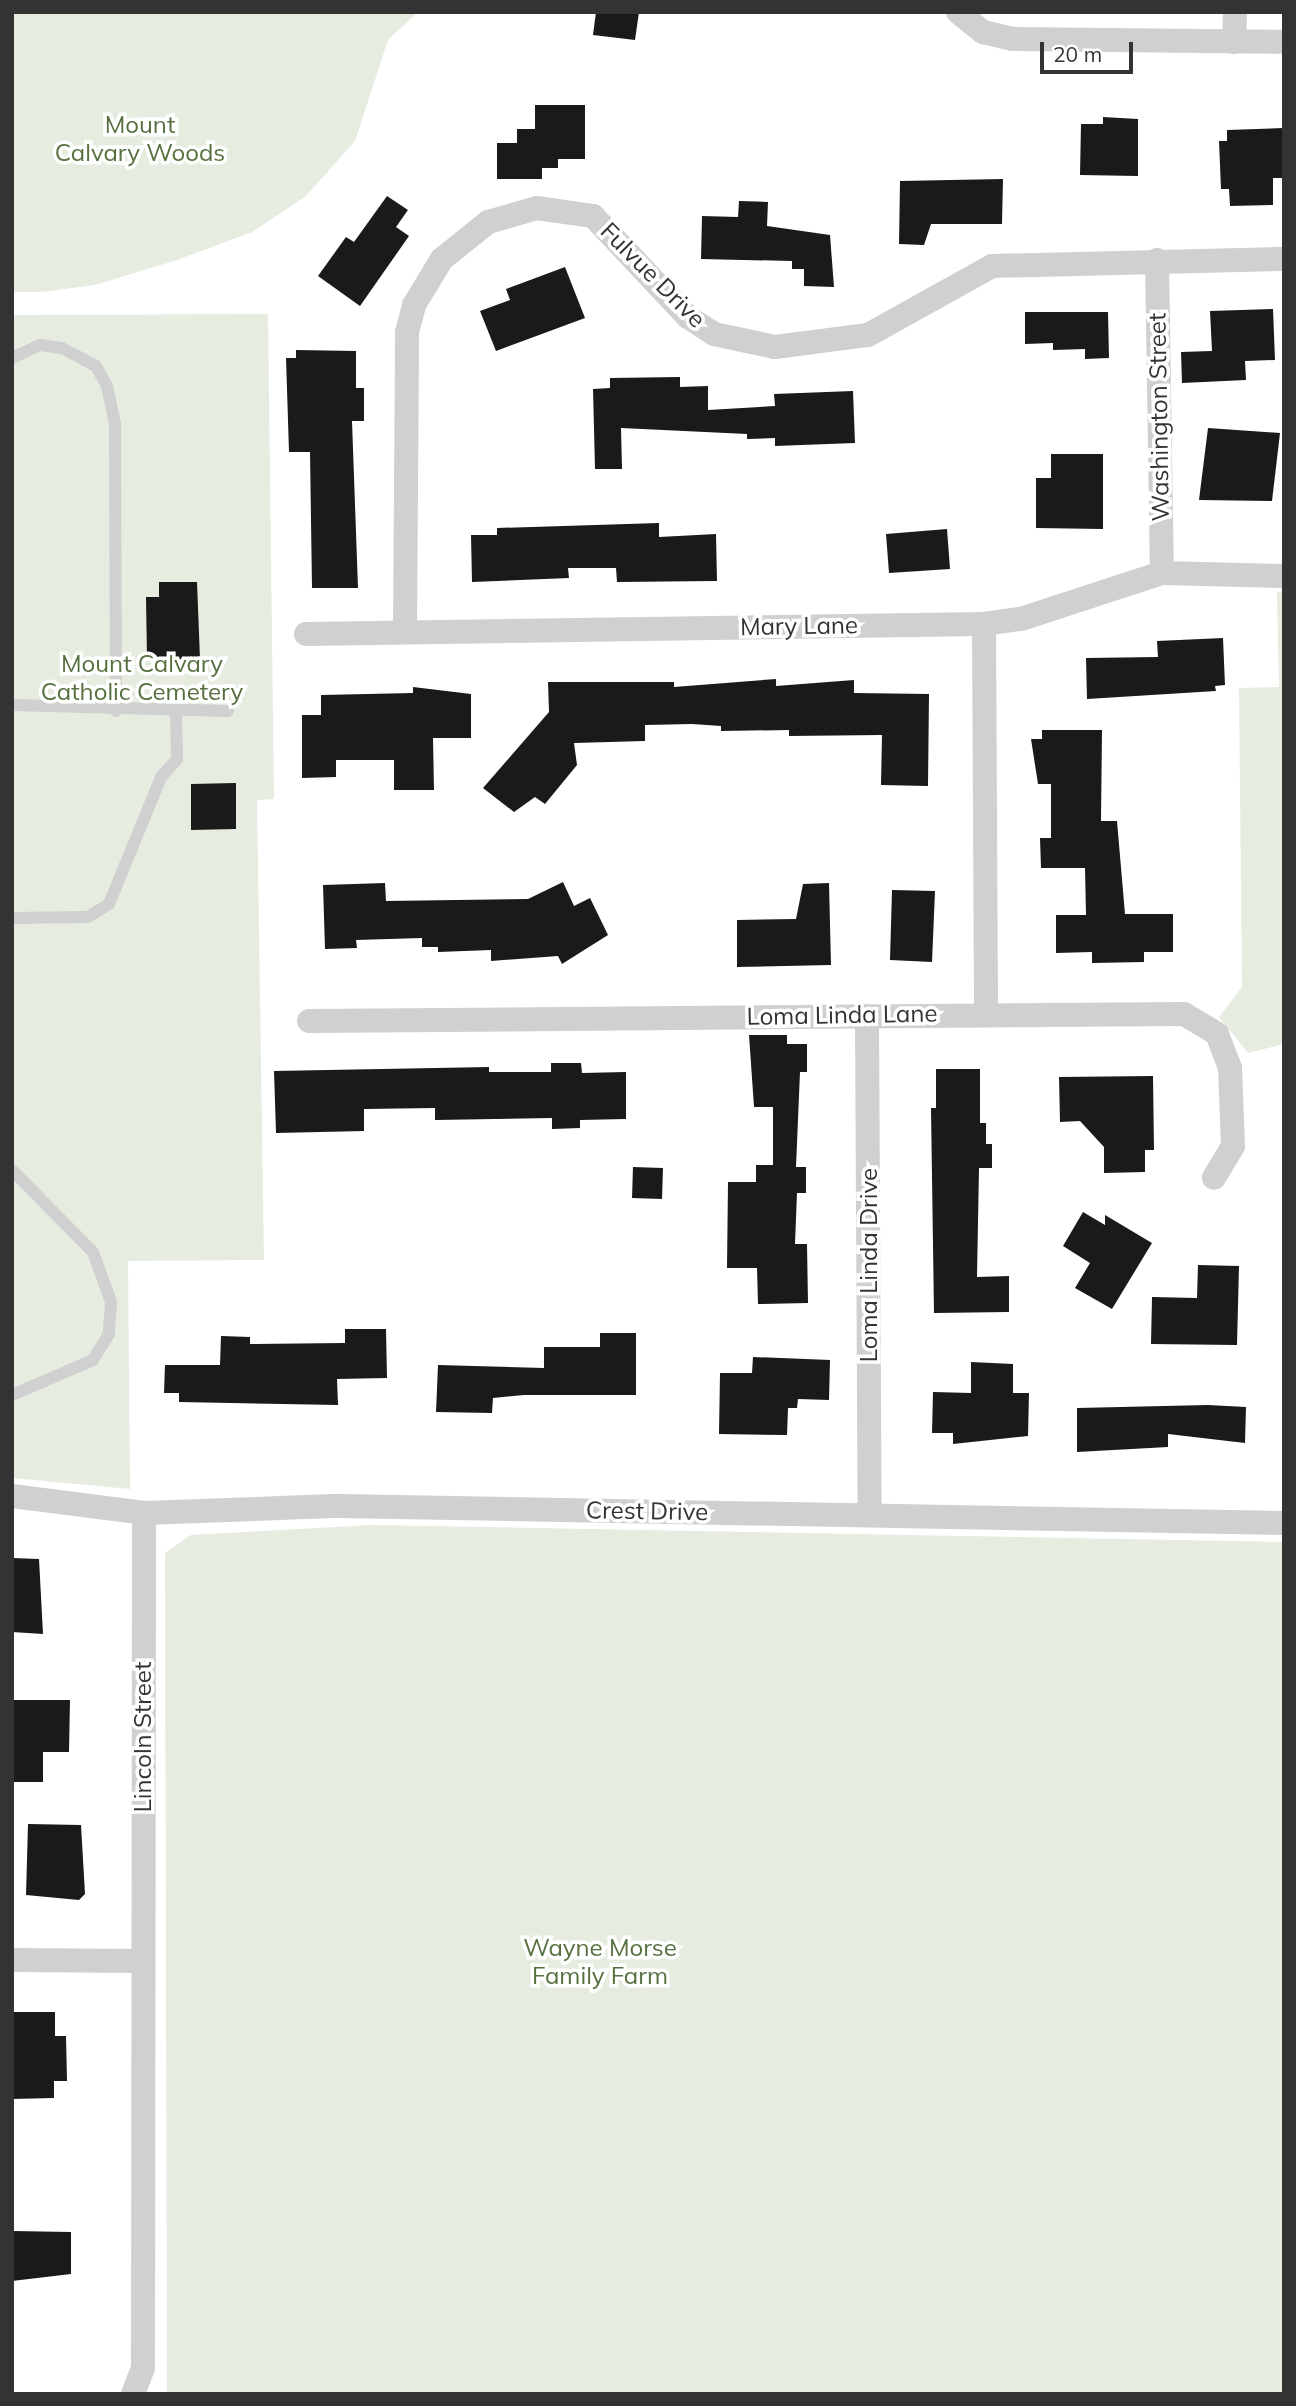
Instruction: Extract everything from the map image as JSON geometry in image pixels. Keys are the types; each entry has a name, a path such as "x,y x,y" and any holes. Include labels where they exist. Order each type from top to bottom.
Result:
{"street":[{"path":"958,12 983,32 1013,39 1284,42"},
{"path":"1234,12 1234,42"},
{"name":"Fulvue Drive","path":"405,632 407,332 414,305 442,259 488,222 537,208 593,216 688,317 714,334 775,347 868,335 992,265 1284,259"},
{"name":"Washington Street","path":"1157,260 1162,573"},
{"name":"Mary Lane","path":"306,634 984,624 1021,619 1162,573 1284,576"},
{"path":"984,624 986,1012"},
{"name":"Loma Linda Lane","path":"309,1021 1168,1012 1208,1025 1230,1068 1233,1146 1214,1178"},
{"name":"Loma Linda Drive","path":"867,1016 870,1514"},
{"name":"Crest Drive","path":"12,1496 144,1513 338,1506 1284,1523"},
{"name":"Lincoln Street","path":"132,2393 143,2368 144,1513"},
{"path":"12,1959 143,1961"}],"lane":[{"path":"12,358 40,345 62,348 96,366 107,386 115,424 116,710"},
{"path":"12,705 116,710 228,710"},
{"path":"12,918 88,918 109,904 162,777 177,760 176,711"},
{"path":"12,1170 93,1252 111,1302 109,1334 93,1360 12,1395"}],"green space":[{"name":"Mount Calvary Woods","path":"12,12 418,12 388,40 355,141 306,196 252,232 177,260 95,285 42,292 12,292"},
{"name":"Mount Calvary Catholic Cemetery","path":"268,314 274,799 257,800 264,1260 128,1261 130,1489 12,1478 12,315"},
{"path":"1284,591 1284,1044 1248,1053 1219,1017 1242,987 1239,688 1279,687 1277,592"},
{"name":"Wayne Morse Family Farm","path":"373,1525 1284,1542 1284,2394 167,2394 165,1553 191,1535"}],"building":[{"path":"596,12 639,12 635,40 593,35"},
{"path":"535,105 585,105 585,159 558,159 558,168 542,168 542,179 497,179 497,143 517,143 517,129 535,129"},
{"path":"1103,117 1138,119 1138,176 1080,175 1081,124 1103,124"},
{"path":"1284,128 1284,178 1273,178 1273,205 1230,206 1229,189 1221,189 1219,141 1227,141 1227,130"},
{"path":"1003,179 1002,224 931,224 924,245 899,244 900,181"},
{"path":"387,196 408,210 396,227 409,236 360,306 318,276 346,237 354,242"},
{"path":"739,201 768,202 767,226 830,235 834,287 804,286 804,269 792,269 792,261 701,259 702,216 738,217"},
{"path":"565,267 585,318 496,351 480,311 510,300 506,289"},
{"path":"1273,309 1275,360 1245,361 1246,380 1182,383 1181,352 1212,351 1210,311"},
{"path":"1025,312 1108,312 1109,358 1085,359 1085,349 1053,350 1053,343 1025,344"},
{"path":"296,350 356,351 356,388 364,388 364,421 352,421 358,588 312,588 310,452 289,452 286,358 296,358"},
{"path":"680,377 680,387 708,386 708,410 775,406 774,394 853,391 855,443 775,446 775,438 747,439 747,434 621,428 622,469 595,469 593,389 610,388 610,378"},
{"path":"1208,428 1280,433 1272,501 1199,500"},
{"path":"1051,454 1103,454 1103,529 1036,528 1036,478 1051,478"},
{"path":"659,523 659,537 716,534 717,581 617,582 616,568 568,568 569,578 472,582 471,535 497,535 497,528"},
{"path":"947,529 950,569 889,573 886,534"},
{"path":"159,582 197,582 200,659 147,660 146,597 159,597"},
{"path":"1223,638 1225,685 1215,686 1216,691 1087,699 1086,658 1158,657 1157,641"},
{"path":"776,679 776,686 854,680 854,693 929,694 928,786 881,785 882,735 789,736 789,730 721,731 721,726 692,724 645,725 645,741 574,743 577,765 545,804 535,797 514,812 483,788 549,712 548,682 674,682 674,687"},
{"path":"413,687 471,694 471,738 433,738 434,790 394,790 394,760 336,760 336,777 302,778 302,715 321,715 321,695 413,693"},
{"path":"1042,730 1102,730 1101,821 1117,821 1125,914 1173,914 1173,952 1144,952 1144,962 1092,963 1092,952 1056,953 1056,915 1086,915 1085,868 1041,868 1040,838 1051,838 1051,784 1038,784 1031,739 1042,739"},
{"path":"236,783 236,829 191,830 191,784"},
{"path":"563,882 574,906 590,898 608,935 562,964 558,956 491,961 491,950 438,952 438,947 422,947 422,938 356,940 357,948 325,949 323,885 385,883 386,901 528,899"},
{"path":"829,883 831,965 737,967 737,920 796,919 803,884"},
{"path":"892,890 935,891 932,962 890,960"},
{"path":"749,1035 787,1035 787,1044 807,1044 807,1072 800,1072 796,1167 806,1167 806,1193 797,1193 795,1244 807,1244 808,1303 758,1304 757,1268 727,1268 728,1182 756,1182 756,1165 773,1165 773,1107 754,1107"},
{"path":"551,1063 581,1063 582,1073 626,1072 626,1119 580,1120 580,1128 552,1129 552,1118 435,1120 435,1108 364,1109 364,1131 276,1133 274,1071 489,1067 489,1072 551,1072"},
{"path":"936,1069 980,1069 980,1123 986,1123 986,1144 992,1144 992,1168 979,1168 977,1277 1009,1276 1009,1312 934,1313 931,1108 936,1108"},
{"path":"1153,1076 1154,1150 1145,1150 1145,1172 1104,1173 1104,1147 1080,1121 1060,1122 1059,1077"},
{"path":"633,1167 663,1168 662,1199 632,1198"},
{"path":"1083,1212 1105,1225 1105,1215 1152,1243 1112,1309 1075,1288 1090,1263 1063,1246"},
{"path":"1198,1265 1239,1266 1237,1345 1151,1344 1152,1297 1197,1298"},
{"path":"345,1329 386,1329 387,1378 337,1379 338,1405 179,1402 179,1393 164,1393 165,1365 220,1365 221,1336 250,1337 250,1344 345,1343"},
{"path":"600,1333 636,1333 636,1395 524,1395 493,1398 492,1413 436,1412 438,1365 544,1368 544,1347 600,1347"},
{"path":"753,1357 830,1360 829,1400 798,1399 797,1408 788,1408 787,1435 719,1434 720,1373 752,1373"},
{"path":"971,1362 1013,1364 1013,1393 1029,1393 1028,1436 953,1444 953,1433 932,1433 933,1392 971,1393"},
{"path":"1208,1405 1246,1407 1245,1443 1168,1434 1168,1447 1077,1452 1077,1408"},
{"path":"12,1558 39,1559 43,1634 12,1632"},
{"path":"12,1700 70,1700 69,1752 43,1752 43,1782 12,1782"},
{"path":"28,1824 81,1825 85,1894 79,1900 26,1895"},
{"path":"12,2012 55,2012 55,2036 66,2036 67,2081 54,2081 54,2098 12,2099"},
{"path":"12,2231 71,2232 71,2274 12,2281"}]}
